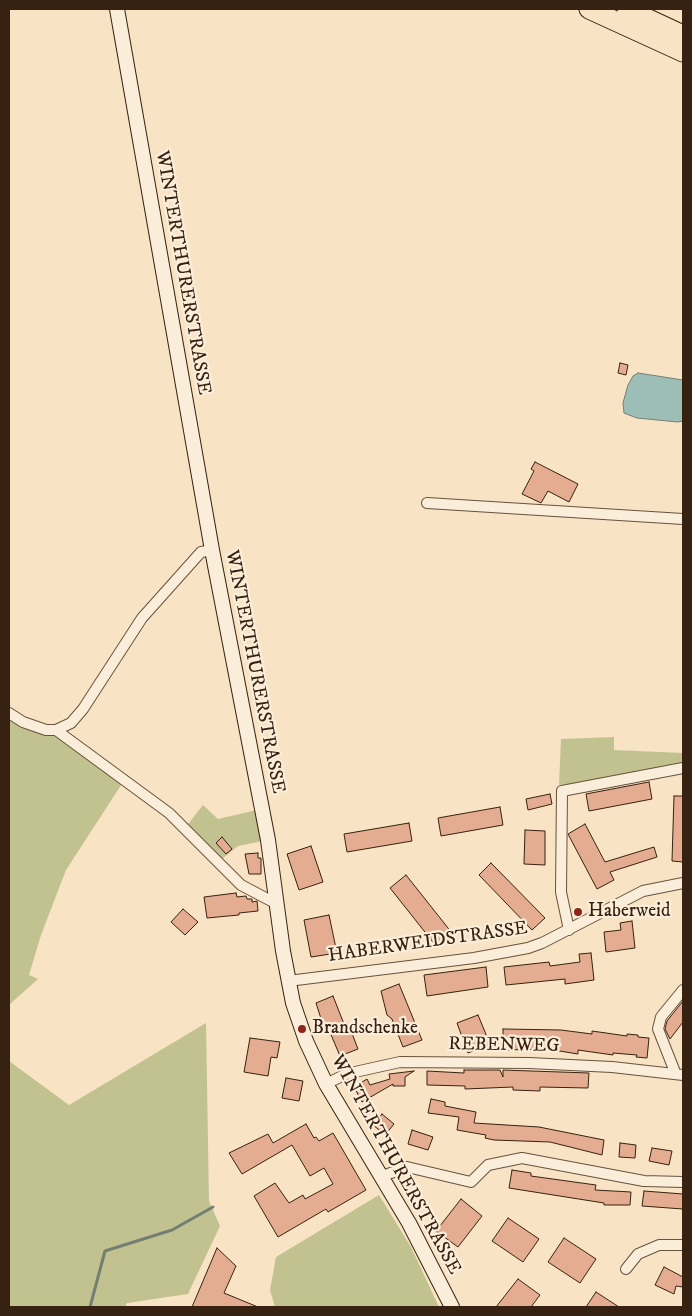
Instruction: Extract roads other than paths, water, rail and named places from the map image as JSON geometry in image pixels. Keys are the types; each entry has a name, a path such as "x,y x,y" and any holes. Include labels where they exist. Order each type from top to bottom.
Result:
{"highway":[{"path":"589,9 683,52"},
{"path":"627,9 683,35"}],"main road":[{"name":"WINTERTHURERSTRASSE","path":"117,9 212,550 268,840 288,981 304,1035 326,1084 409,1224 452,1307"}],"street":[{"path":"427,503 683,519"},
{"path":"56,730 71,723 78,716 142,618 201,552 212,550"},
{"path":"9,713 36,728 56,730 163,808 233,879 248,891 277,904"},
{"path":"569,930 561,892 562,791 683,768"},
{"name":"HABERWEIDSTRASSE","path":"288,981 510,953 542,943 643,891 683,883"},
{"path":"679,1074 658,1029 661,1016 683,990"},
{"name":"REBENWEG","path":"326,1084 346,1074 400,1062 529,1063 679,1074"},
{"path":"380,1177 407,1167 471,1182 488,1165 522,1158 644,1181 683,1182"},
{"path":"626,1268 638,1254 659,1246 683,1245"}],"water":[{"path":"638,373 683,380 683,421 637,418 624,413 623,403 628,385 633,376"}],"waterway":[{"path":"90,1307 105,1251 172,1230 213,1207"}],"place":[{"name":"Haberweid","path":"578,912"},
{"name":"Brandschenke","path":"302,1029"}]}
